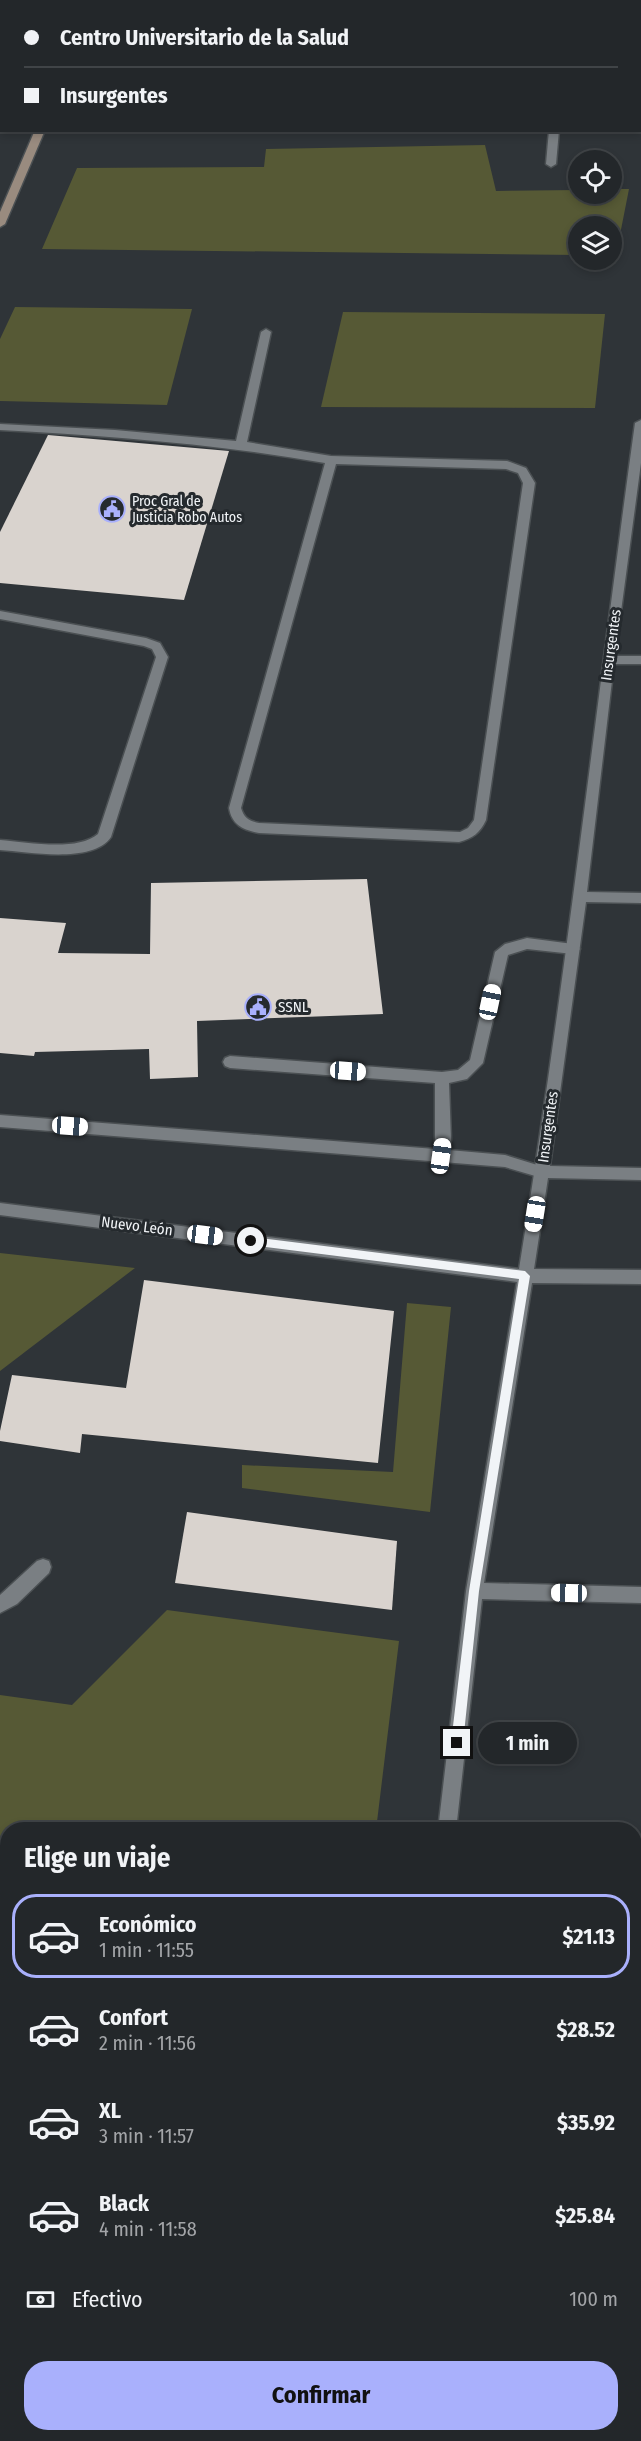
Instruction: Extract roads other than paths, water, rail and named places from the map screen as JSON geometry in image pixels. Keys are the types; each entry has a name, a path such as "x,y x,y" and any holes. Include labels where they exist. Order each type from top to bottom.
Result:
{"main road":[{"path":"0,225 39,132"}],"street":[{"path":"551,164 554,132"},
{"path":"241,445 266,332"},
{"name":"Insurgentes","path":"448,1822 474,1591 542,1172 641,423"},
{"path":"0,427 114,433 241,445 331,460 507,465 522,471 529,483 480,820 475,831 468,835 447,837 260,828 238,821 235,808 331,460"},
{"path":"0,615 146,642 156,646 162,657 104,837 93,846 73,849 0,845"},
{"path":"608,660 641,660"},
{"path":"580,897 641,898"},
{"path":"230,1062 442,1078 462,1075 476,1063 502,952 510,946 522,944 573,949"},
{"path":"441,1156 444,1140 442,1078"},
{"path":"0,1121 505,1161 542,1172 641,1174"},
{"name":"Nuevo León","path":"0,1209 525,1276 641,1277"},
{"path":"0,1605 11,1598 43,1567"},
{"path":"474,1591 641,1595"}],"place":[{"name":"Proc Gral de Justicia Robo Autos","path":"112,509"},
{"name":"SSNL","path":"258,1007"}]}
